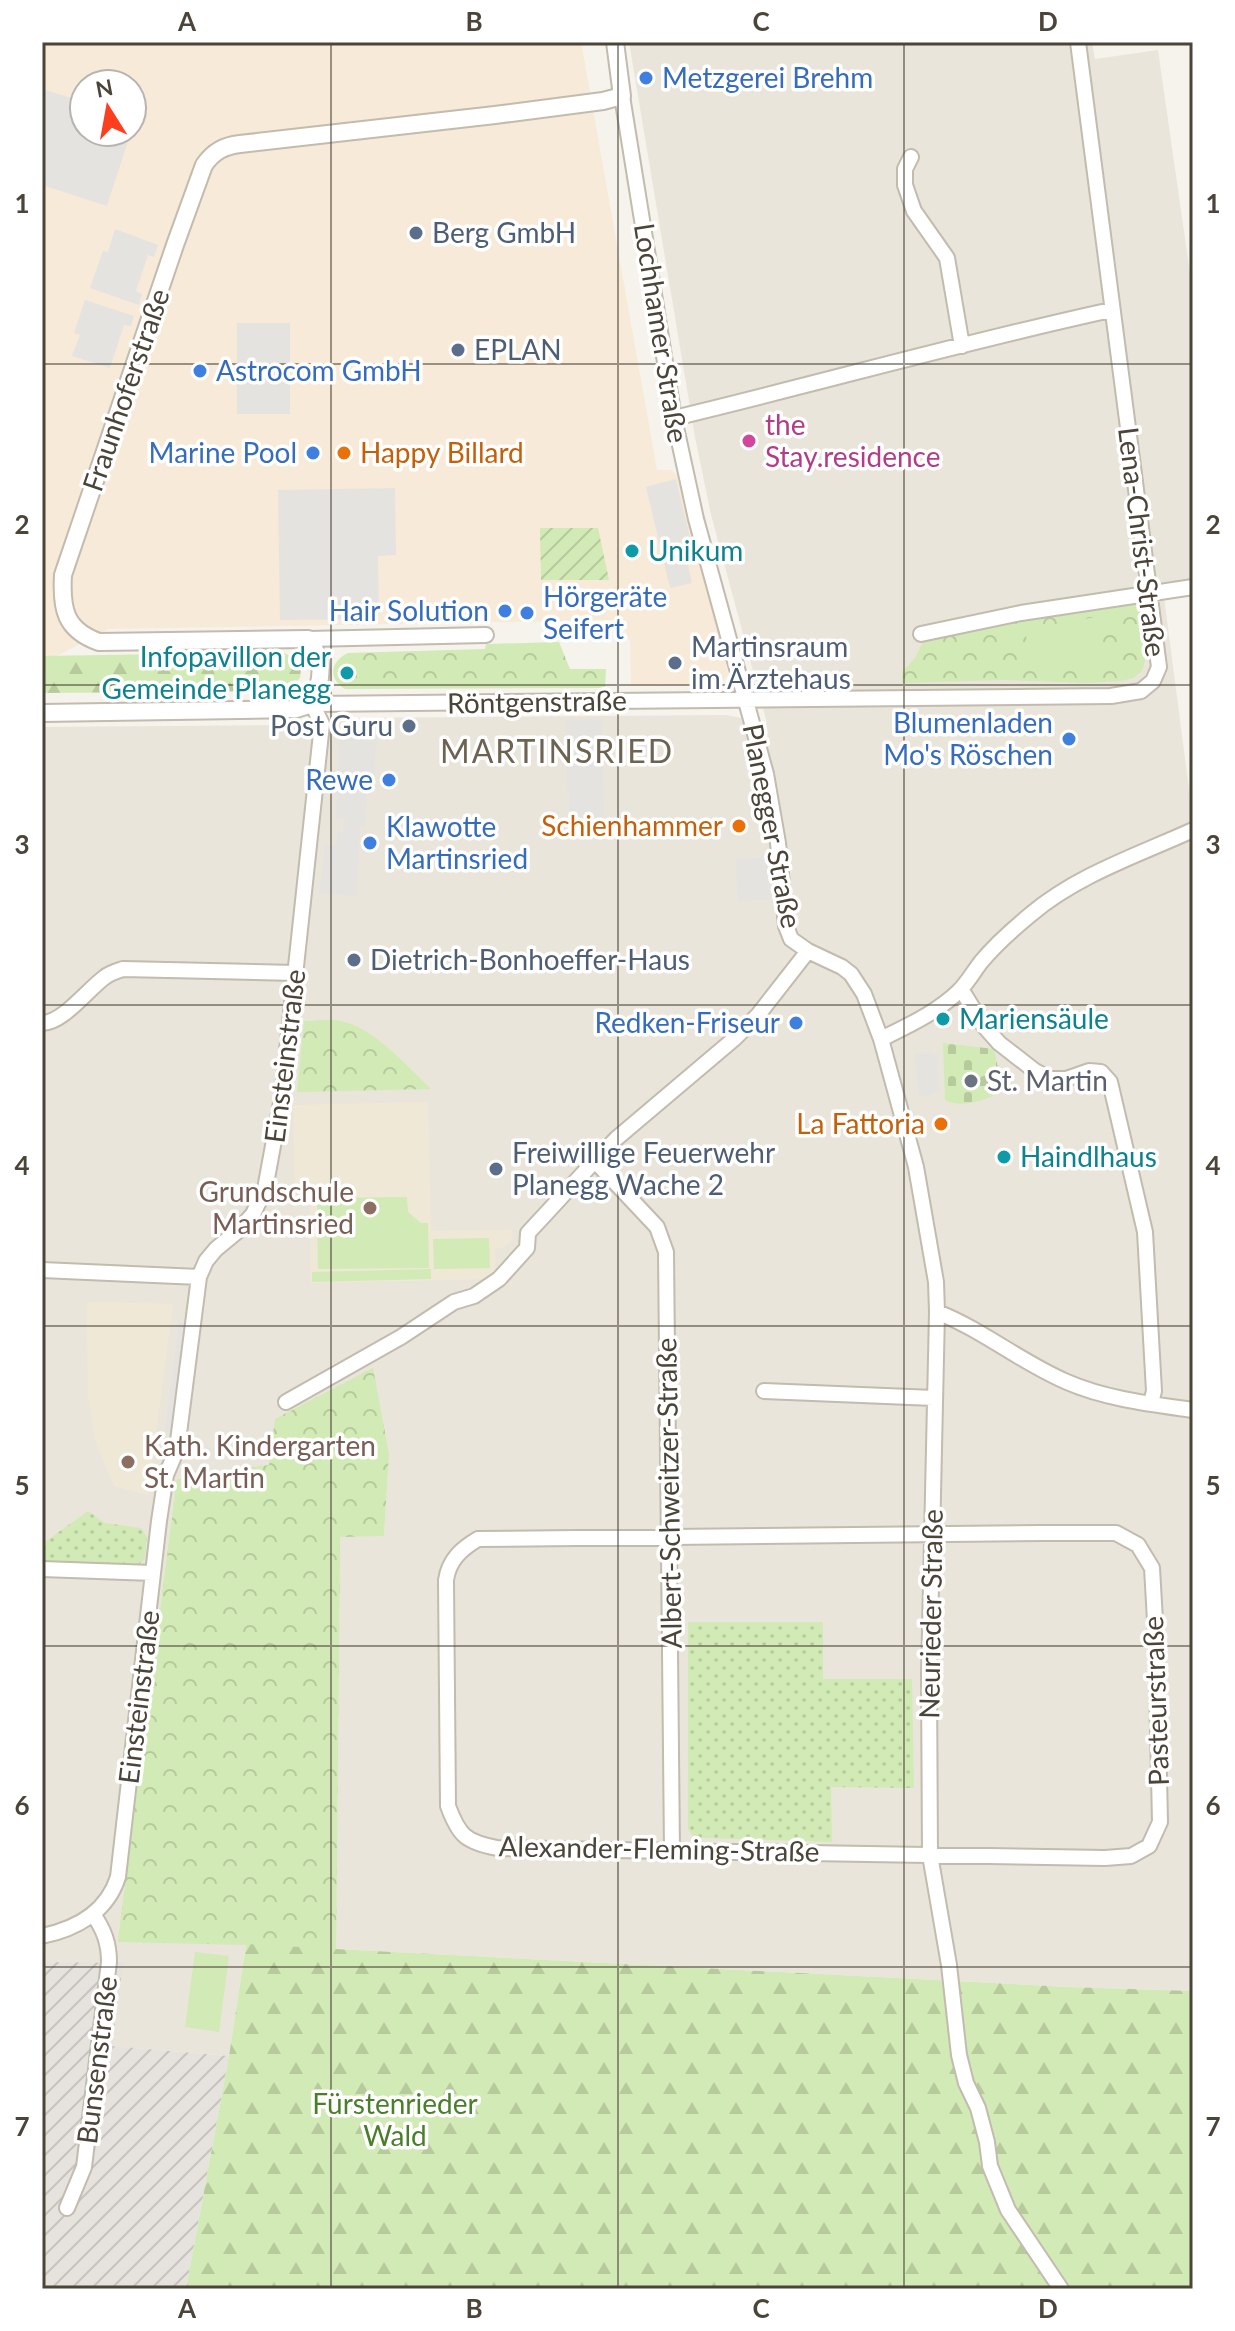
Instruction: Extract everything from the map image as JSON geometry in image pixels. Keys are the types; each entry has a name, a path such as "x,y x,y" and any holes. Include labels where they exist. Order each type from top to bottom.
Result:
{"street":[{"name":"Lochhamer Straße","path":"615,42 674,418 693,509 723,620"},
{"name":"Lena-Christ-Straße","path":"746,700 1111,696 1141,691 1153,681 1159,667 1078,42"},
{"name":"Fraunhoferstraße","path":"486,635 99,642 84,637 71,625 61,598 63,575 175,245 204,165 212,155 227,146 495,115 622,96"},
{"path":"911,157 905,169 905,185 914,211 947,258 962,346"},
{"path":"674,418 1028,328 1111,310"},
{"path":"921,634 1009,615 1193,587"},
{"name":"Planegger Straße","path":"286,1402 401,1337 454,1302 474,1296 499,1279 527,1248 528,1233 595,1161 617,1138 734,1039 766,1005 808,951 791,939 786,926 774,812 723,620"},
{"name":"Einsteinstraße","path":"42,1936 66,1930 93,1914 109,1897 118,1877 166,1475 177,1449 199,1277 216,1249 253,1214 265,1189 282,1097 322,724 312,704 321,670 318,653 308,639"},
{"name":"Röntgenstraße","path":"42,713 277,710 312,704 746,700"},
{"path":"881,1039 935,1011 961,989 982,960 1032,913 1069,888 1193,830"},
{"name":"Neurieder Straße","path":"808,951 842,967 851,974 864,994 881,1039 916,1167 936,1282 937,1312 929,1676 930,1855 949,1965 959,2055 966,2083 978,2108 990,2166 1008,2210 1061,2289"},
{"path":"42,1023 57,1018 108,974 123,969 295,973"},
{"path":"961,989 984,1026 999,1043 1035,1071 1050,1079 1066,1079 1089,1071 1101,1072 1110,1082 1145,1232 1154,1391 1151,1403"},
{"name":"Albert-Schweitzer-Straße","path":"595,1161 657,1227 666,1252 672,1851"},
{"path":"42,1270 199,1277"},
{"path":"937,1312 1069,1383 1109,1396 1193,1410"},
{"path":"764,1391 934,1398"},
{"name":"Pasteurstraße","path":"669,1537 1116,1533 1138,1545 1152,1568 1156,1638 1160,1822 1149,1846 1131,1856 1105,1858 930,1855"},
{"name":"Alexander-Fleming-Straße","path":"669,1537 478,1539 452,1560 446,1580 448,1806 456,1827 477,1844 497,1848 930,1855"},
{"path":"42,1569 153,1573"},
{"name":"Bunsenstraße","path":"67,2208 84,2167 109,1962 104,1930 93,1914"}],"shaded area":[{"path":"42,42 581,42 657,470 671,470 680,477 728,674 721,684 631,686 630,641 620,620 108,629 57,656 42,656"},
{"name":"MARTINSRIED","path":"629,42 1092,42 1095,59 1158,50 1193,294 1193,583 1163,589 1193,820 1193,1991 336,1949 340,1536 384,1535 389,1455 373,1369 275,1419 270,1465 118,1942 246,1944 229,2056 111,2046 122,1964 42,1962 42,727 286,725 348,718 726,715 767,723 711,515 695,437"},
{"path":"42,89 68,97 68,148 126,148 107,206 42,185"},
{"path":"115,229 158,245 154,257 148,255 136,291 142,294 139,305 90,288 103,251 108,252"},
{"path":"85,300 134,316 131,326 124,325 110,368 72,356 80,335 74,333"},
{"path":"237,323 290,323 290,414 237,414"},
{"path":"676,479 694,554 686,557 692,583 670,588 646,487"},
{"path":"395,488 396,555 378,556 379,619 280,620 278,490"},
{"path":"602,719 604,818 570,818 566,720"},
{"path":"348,730 376,730 375,777 367,777 366,826 360,827 357,897 319,893 325,845 336,846 338,832 343,831 344,819 335,818 339,740 348,740"},
{"path":"767,857 771,899 738,902 735,859"},
{"path":"928,1052 938,1055 939,1090 919,1096 914,1055"},
{"name":"Grundschule Martinsried","path":"428,1102 431,1231 512,1230 512,1240 503,1248 495,1249 496,1279 311,1283 309,1187 295,1187 293,1105"},
{"path":"87,1302 173,1304 148,1495 114,1486 95,1439 88,1397"},
{"path":"179,1322 187,1323 173,1432 165,1431"},
{"path":"42,1962 123,1963 112,2046 229,2056 186,2289 42,2289"}],"green space":[{"path":"540,528 598,528 609,580 541,580"},
{"path":"1141,602 1148,651 1142,671 1133,678 1086,683 1004,680 902,683 902,672 915,658 924,640 1010,621"},
{"path":"1096,617 1103,659 1032,671 1025,629"},
{"path":"559,642 570,669 606,669 605,688 345,689 336,680 333,670 342,656 348,653 485,649 486,644"},
{"path":"280,652 297,660 301,672 300,678 289,689 278,691 42,693 42,656"},
{"path":"337,1020 365,1031 431,1089 297,1092 304,1021"},
{"path":"943,1043 994,1049 1001,1092 966,1104 945,1100"},
{"path":"407,1197 408,1212 421,1223 428,1223 429,1268 318,1269 317,1198"},
{"path":"489,1238 490,1268 434,1269 433,1239"},
{"path":"431,1269 431,1279 312,1282 312,1272"},
{"name":"Fürstenrieder Wald","path":"373,1368 389,1455 340,1536 336,1949 1193,1991 1193,2289 186,2289 246,1945 118,1942 177,1479 269,1465 275,1419"},
{"path":"373,1368 389,1455 384,1536 340,1537 336,1949 118,1942 177,1479 269,1465 275,1419"},
{"path":"88,1511 105,1523 141,1528 147,1537 145,1559 137,1566 42,1564 42,1544"},
{"path":"688,1622 823,1622 823,1679 912,1679 914,1788 831,1787 832,1842 703,1838 692,1835 688,1829"},
{"path":"195,1952 229,1956 219,2032 185,2027"}],"place":[{"name":"Metzgerei Brehm","path":"646,78"},
{"name":"Berg GmbH","path":"416,233"},
{"name":"EPLAN","path":"458,350"},
{"name":"Astrocom GmbH","path":"200,371"},
{"name":"the Stay.residence","path":"749,441"},
{"name":"Marine Pool","path":"313,453"},
{"name":"Happy Billard","path":"344,453"},
{"name":"Unikum","path":"632,551"},
{"name":"Hair Solution","path":"505,611"},
{"name":"Hörgeräte Seifert","path":"527,613"},
{"name":"Martinsraum im Ärztehaus","path":"675,663"},
{"name":"Infopavillon der Gemeinde Planegg","path":"347,673"},
{"name":"Post Guru","path":"409,726"},
{"name":"Blumenladen Mo's Röschen","path":"1069,739"},
{"name":"Rewe","path":"389,780"},
{"name":"Schienhammer","path":"739,826"},
{"name":"Klawotte Martinsried","path":"370,843"},
{"name":"Dietrich-Bonhoeffer-Haus","path":"354,960"},
{"name":"Mariensäule","path":"943,1019"},
{"name":"Redken-Friseur","path":"796,1023"},
{"name":"St. Martin","path":"971,1081"},
{"name":"La Fattoria","path":"941,1124"},
{"name":"Haindlhaus","path":"1004,1157"},
{"name":"Freiwillige Feuerwehr Planegg Wache 2","path":"496,1169"},
{"name":"Grundschule Martinsried","path":"370,1208"},
{"name":"Kath. Kindergarten St. Martin","path":"128,1462"}],"district":[{"name":"MARTINSRIED","path":"557,752"}]}
